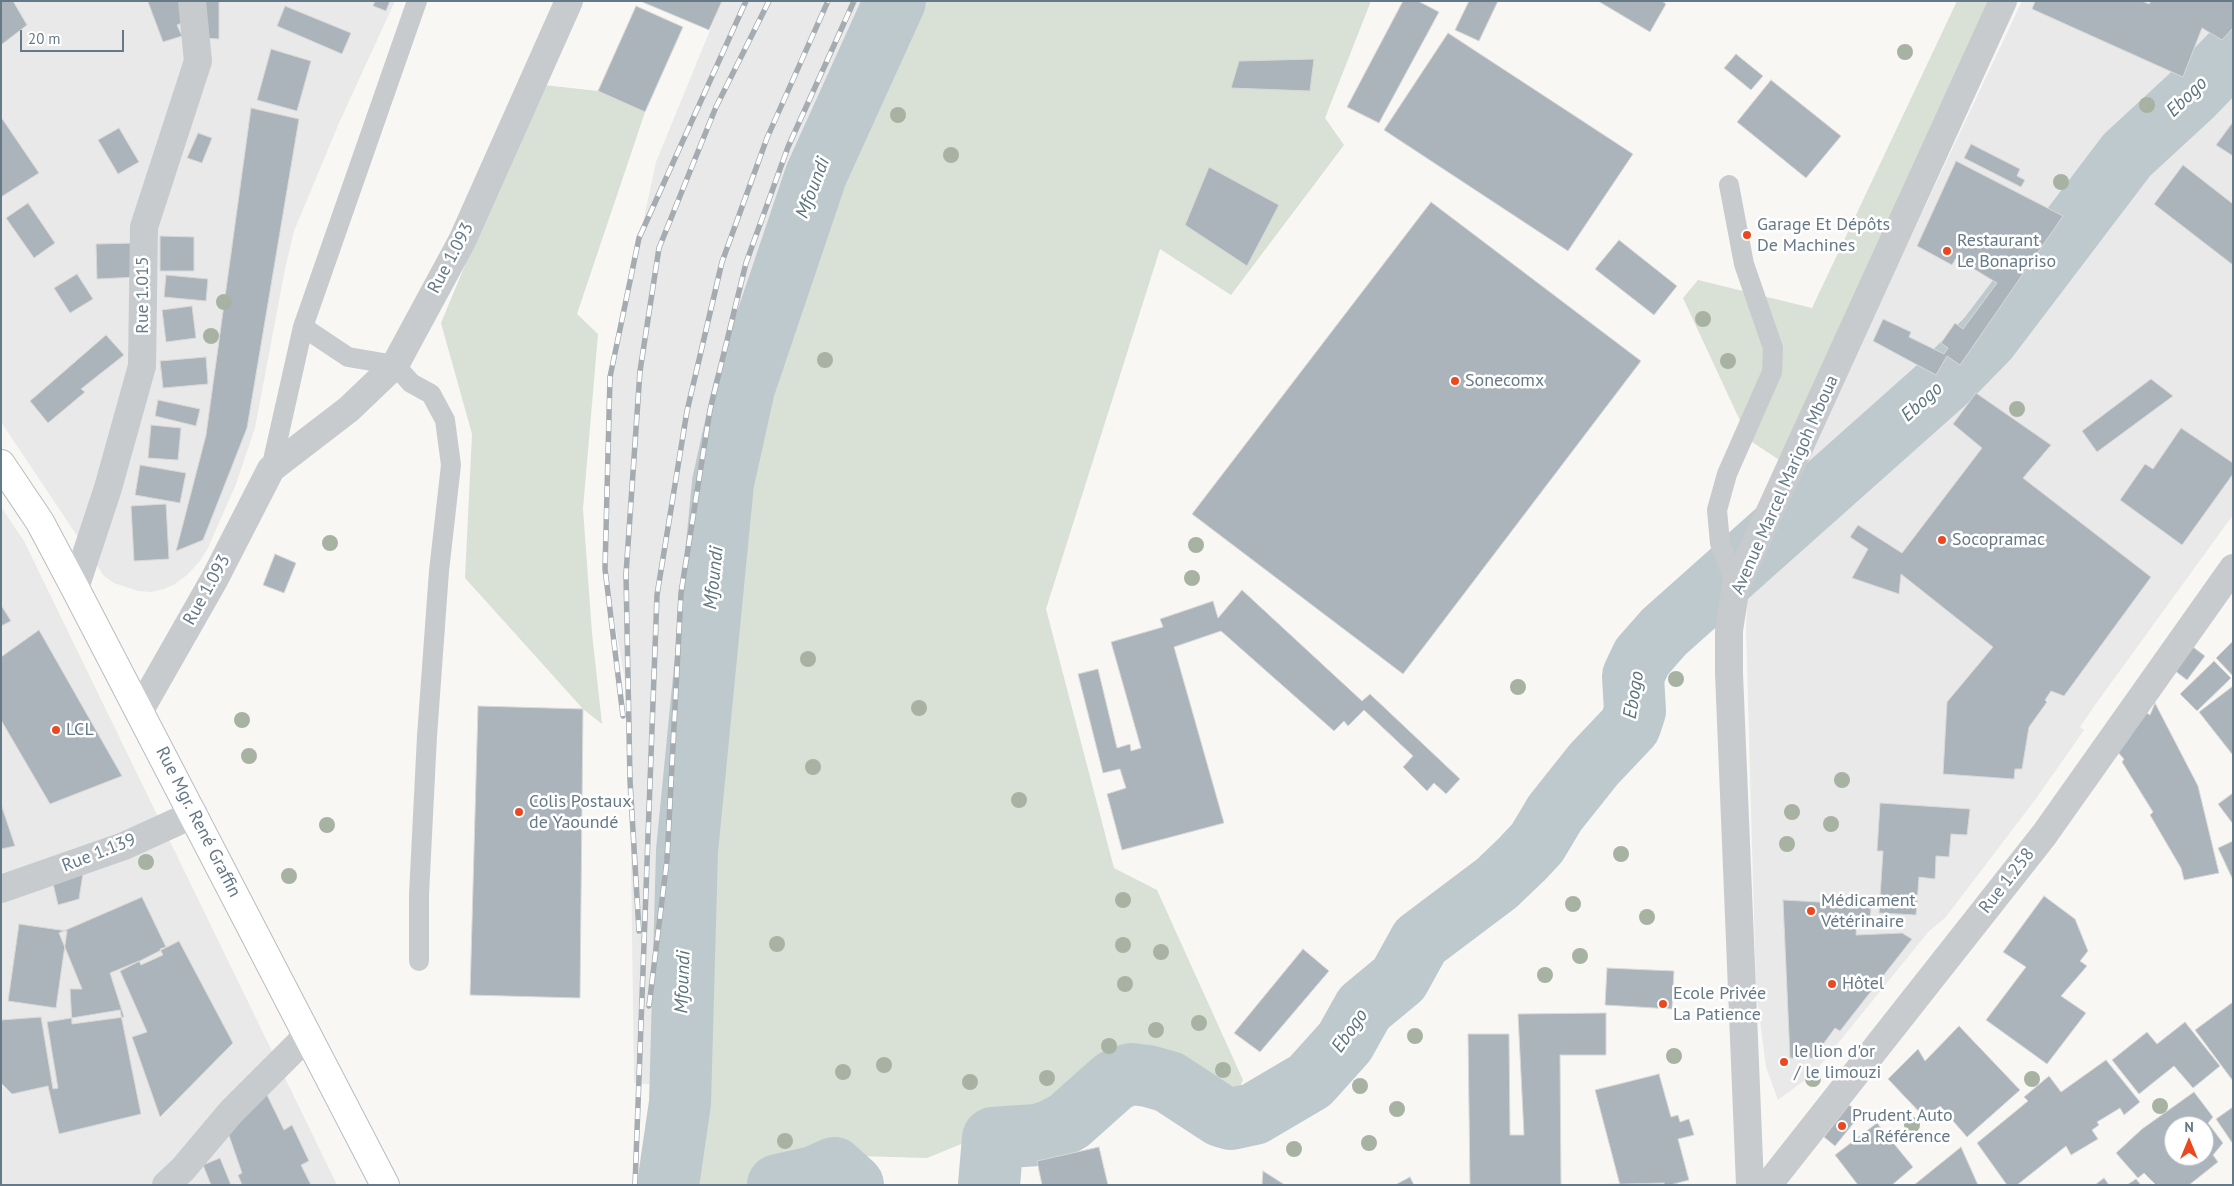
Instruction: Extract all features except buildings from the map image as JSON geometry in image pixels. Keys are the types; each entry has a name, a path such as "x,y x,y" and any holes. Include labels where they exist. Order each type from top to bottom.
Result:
{"main road":[{"name":"Rue Mgr. René Graffin","path":"1,464 40,522 140,710 385,1185"}],"street":[{"name":"Rue 1.015","path":"75,588 108,488 142,366 144,227 198,61 192,1"},
{"name":"Rue 1.093","path":"140,710 214,580 271,469 350,409 395,365 462,241 569,1"},
{"name":"Avenue Marcel Marigoh Mboua","path":"1750,1185 1729,673 1729,630 1736,586 2003,1"},
{"name":"Rue 1.258","path":"1768,1185 2044,835 2233,568"},
{"name":"Rue 1.139","path":"1,889 124,846 194,814"},
{"path":"166,1185 183,1169 231,1112 307,1036"}],"lane":[{"name":"Rue 1.093","path":"271,469 303,327 417,1"},
{"path":"1729,185 1744,264 1773,348 1772,372 1726,474 1717,510 1720,543 1736,586"},
{"path":"303,327 348,358 395,365 411,383 432,394 445,420 451,465 439,571 427,736 419,895 419,961"}],"shaded area":[{"path":"1,1 395,1 339,123 294,231 255,428 236,484 208,548 200,561 187,575 164,589 151,592 138,591 114,583 104,576 1,422"},
{"path":"722,1 895,1 816,175 744,388 723,483 715,571 667,860 657,1085 634,1083 629,703 605,569 610,377 656,162"},
{"path":"895,1 1371,1 1325,118 1344,145 1231,295 1160,249 1046,609 1114,868 1157,890 1243,1080 1232,1106 1204,1087 1141,1066 1103,1074 1061,1118 1040,1127 998,1129 927,1158 856,1156 803,1169 783,1185 668,1185 680,1103 687,851 723,483 744,388 816,175"},
{"path":"1957,1 2017,1 1802,475 1749,440 1683,298 1698,280 1812,308"},
{"path":"2022,1 2233,1 2233,515 2095,705 2080,727 2084,730 2035,800 1945,918 1929,931 1813,1074 1778,1100 1766,1067 1756,989 1746,629 1748,582"},
{"path":"544,85 598,91 645,112 577,314 598,334 583,509 592,633 602,724 583,709 465,578 472,434 441,323 539,87"},
{"path":"1,507 24,541 337,1185 1,1185"}],"waterway":[{"name":"Mfoundi","path":"668,1185 680,1103 687,851 723,483 744,388 816,175 895,1"},
{"name":"Ebogo","path":"989,1185 993,1138 1037,1135 1053,1130 1069,1121 1115,1080 1131,1074 1148,1076 1169,1082 1221,1116 1231,1119 1254,1114 1310,1081 1345,1042 1364,1008 1399,979 1420,941 1497,883 1522,859 1537,843 1555,813 1594,764 1630,726 1635,711 1633,676 1642,657 1664,632 1947,380 1988,338 2127,155 2191,96 2233,53"},
{"name":"Ebogo","path":"778,1185 814,1177 834,1168 853,1185"}],"railway":[{"path":"623,716 605,569 610,377 639,238 746,1"},
{"path":"639,931 630,781 626,574 640,371 659,248 716,107 769,1"},
{"path":"635,1185 657,595 687,411 722,262 767,138 828,1"},
{"path":"649,1006 667,860 681,593 710,410 746,263 788,147 854,1"}],"place":[{"name":"Garage Et Dépôts De Machines","path":"1747,235"},
{"name":"Restaurant Le Bonapriso","path":"1947,251"},
{"name":"Sonecomx","path":"1455,381"},
{"name":"Socopramac","path":"1942,540"},
{"name":"LCL","path":"56,730"},
{"name":"Colis Postaux de Yaoundé","path":"519,812"},
{"name":"Médicament Vétérinaire","path":"1811,911"},
{"name":"Hôtel","path":"1832,984"},
{"name":"Ecole Privée La Patience","path":"1663,1004"},
{"name":"le lion d'or / le limouzi","path":"1784,1062"},
{"name":"Prudent Auto La Référence","path":"1842,1126"}]}
